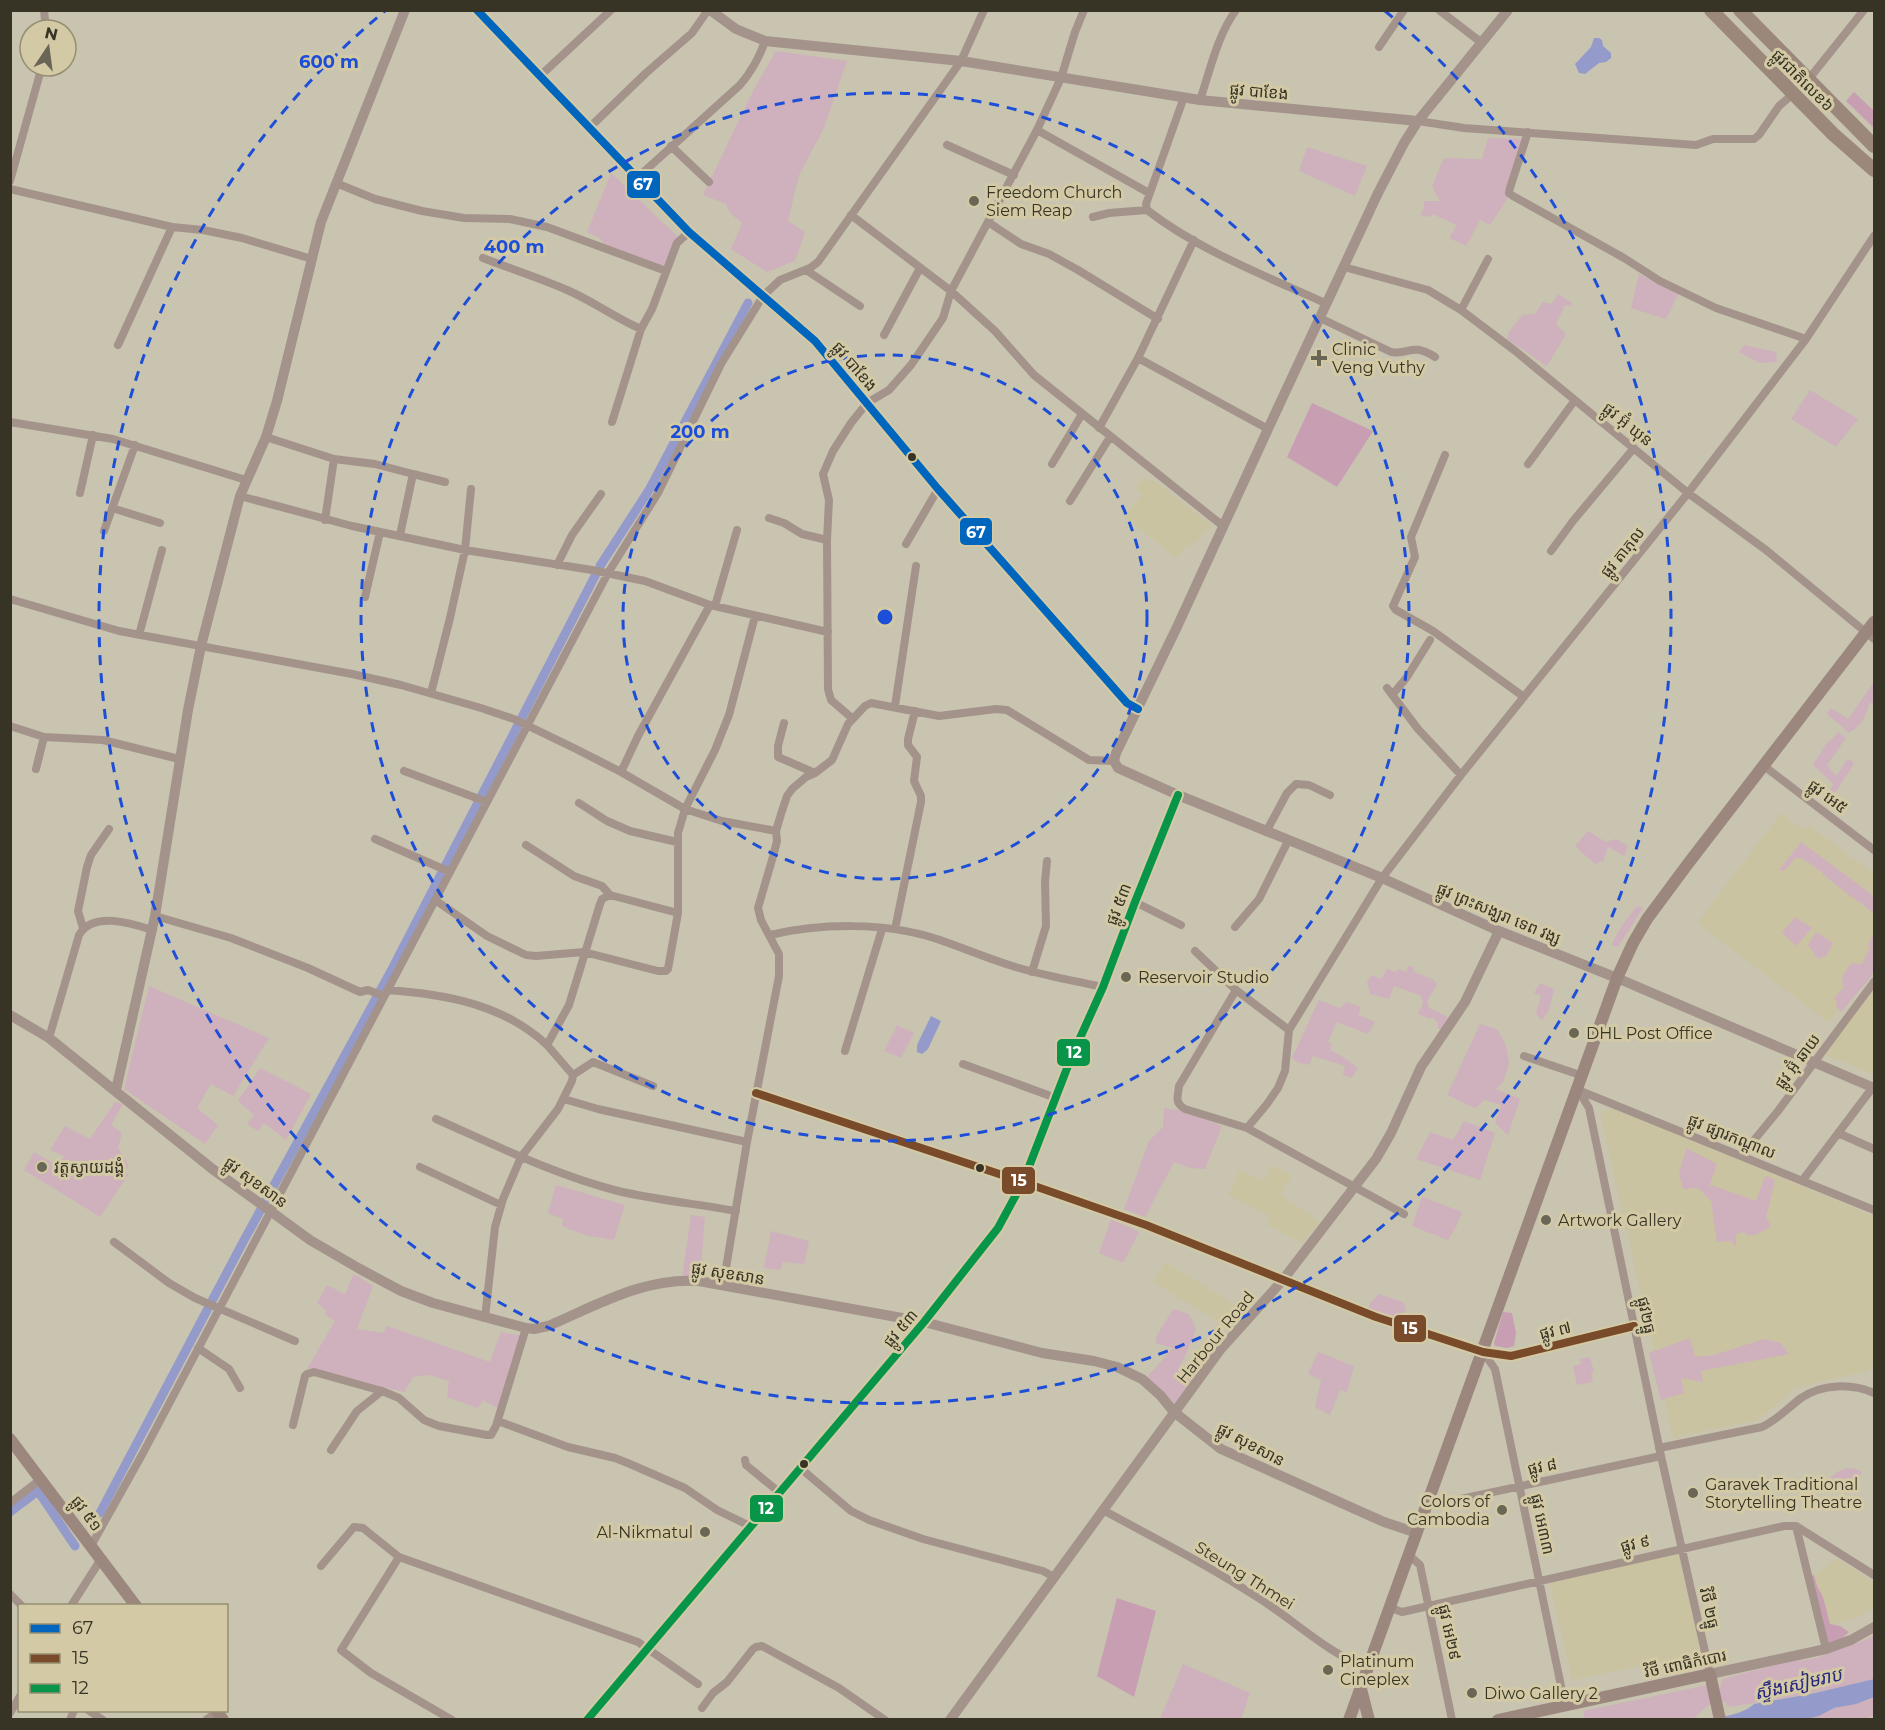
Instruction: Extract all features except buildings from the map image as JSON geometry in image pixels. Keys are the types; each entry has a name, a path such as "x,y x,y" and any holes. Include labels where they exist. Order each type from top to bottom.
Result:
{"main road":[{"name":"ផ្លូវជាតិលេខ៦","path":"1711,10 1833,134 1875,170"},
{"name":"ផ្លូវជាតិលេខ៦","path":"1740,10 1875,146"},
{"path":"1349,1719 1410,1556 1617,978 1633,943 1647,919 1687,865 1872,631"},
{"name":"ផ្លូវ ៥១","path":"10,1439 135,1604"},
{"path":"1710,1674 1720,1719"},
{"name":"វិថី ពោធិកំបោរ","path":"1498,1719 1710,1674"},
{"path":"1361,1689 1369,1719"}],"street":[{"path":"116,1090 155,916 179,759 201,646 240,496 266,437 321,222 405,10"},
{"name":"ផ្លូវ បាខែង","path":"477,10 689,232 815,341 938,489 1127,703 1138,709"},
{"path":"540,76 611,10"},
{"path":"589,128 646,73 693,33 709,10"},
{"name":"ផ្លូវ បាខែង","path":"709,10 723,15 736,29 765,41 961,61 1200,100 1418,121 1464,128 1681,145 1696,145 1713,139 1749,141 1754,139 1779,106 1793,94"},
{"path":"91,1546 198,1348 380,993 435,900 444,869 521,722 605,573 658,493 721,364 763,296 780,280 806,270 818,262 961,61 984,10"},
{"path":"853,719 831,700 830,695 827,540 829,500 823,474 833,451 851,423 867,403 889,390 911,365 944,318 951,291 1014,175 1061,78 1084,10"},
{"path":"1200,100 1230,18 1236,10"},
{"path":"1379,47 1404,10"},
{"path":"1439,10 1482,43"},
{"path":"723,1286 747,1142 779,976 779,954 761,920 758,908 777,841 776,831 787,796 806,777 832,760 845,730 853,719 866,704 875,703 946,716 1004,709 1089,760 1114,761 1326,304 1404,143 1418,121 1508,10"},
{"path":"1808,80 1864,10"},
{"path":"637,178 746,78 760,57 765,41"},
{"path":"10,181 39,78"},
{"path":"1147,210 1149,193 1184,98"},
{"path":"1037,130 1149,193"},
{"path":"1528,132 1510,188 1509,193 1513,196 1624,258 1660,281 1716,308 1806,339"},
{"path":"947,145 1014,175"},
{"path":"671,146 709,182"},
{"path":"336,183 375,199 423,211 464,218 510,219 547,226 666,271"},
{"path":"10,189 172,227 203,230 242,238 312,259"},
{"path":"1093,217 1109,213 1147,210 1223,256 1326,304"},
{"path":"851,215 951,291 995,331 1034,375 1223,526"},
{"path":"988,222 1021,244 1049,254 1078,270 1158,319"},
{"path":"118,345 172,227"},
{"path":"612,422 641,329 652,309 677,243 689,232"},
{"name":"ផ្លូវ តាភុល","path":"1289,1030 1382,878 1461,775 1688,493 1806,339 1875,236"},
{"path":"1099,428 1158,319 1194,240"},
{"path":"483,258 567,290 641,329"},
{"path":"1461,310 1488,259"},
{"name":"ផ្លូវ អ៊ុំ ឃុន","path":"1344,267 1428,290 1461,310 1688,493 1872,631"},
{"path":"884,335 920,268"},
{"path":"806,270 860,306"},
{"path":"1320,318 1391,352 1399,353 1415,349 1425,351 1434,357"},
{"path":"1138,358 1268,429"},
{"path":"1528,464 1575,400"},
{"path":"1052,464 1082,414"},
{"path":"10,422 135,444 246,480"},
{"path":"80,493 93,435"},
{"path":"266,437 334,459 375,464 445,482"},
{"path":"1070,501 1110,437"},
{"path":"104,531 135,444"},
{"path":"1551,551 1634,448"},
{"path":"1445,455 1411,537 1415,557 1392,606 1433,631 1524,697"},
{"path":"325,520 334,459"},
{"path":"400,535 413,474"},
{"path":"431,693 465,550 471,489"},
{"path":"906,544 938,489"},
{"path":"557,565 572,535 601,494"},
{"path":"240,496 325,520 380,532 465,550 592,570 645,582 712,605 828,632"},
{"path":"112,508 160,523"},
{"path":"770,518 802,534 827,540"},
{"path":"621,772 638,736 712,605 737,530"},
{"path":"365,597 380,532"},
{"path":"139,635 162,550"},
{"path":"895,706 916,566"},
{"path":"10,599 92,624 139,635 319,667 431,693 521,722 621,772 684,809 722,821 776,831"},
{"path":"435,900 488,936 526,955 584,952 658,971 666,971 670,967 678,913 677,842 684,809 715,750 729,715 755,616"},
{"path":"1430,640 1407,677 1390,691 1418,729 1461,775"},
{"path":"895,929 921,802 921,796 914,781 917,757 908,745 915,711"},
{"path":"784,723 778,746 778,757 814,773"},
{"path":"10,726 44,737 103,740 179,759"},
{"path":"36,769 44,737"},
{"name":"ផ្លូវ ព្រះសង្ឃរា ទេព វង្ស","path":"1114,761 1118,768 1178,795 1382,878 1499,931 1617,978 1874,1088"},
{"name":"ផ្លូវ អេ៥","path":"1764,766 1875,850"},
{"path":"404,771 481,799"},
{"path":"1266,832 1287,793 1296,784 1309,785 1330,795"},
{"name":"ផ្លូវ ៥៣","path":"587,1719 649,1650 750,1526 924,1322 998,1228 1023,1182 1178,795"},
{"path":"579,803 608,821 630,831 677,842"},
{"path":"83,928 78,911 87,867 91,855 109,829"},
{"path":"375,839 444,869"},
{"path":"1235,927 1259,899 1288,841"},
{"path":"526,844 574,876 602,886 610,895 678,913"},
{"path":"1032,972 1046,926 1047,861"},
{"path":"547,1045 569,1005 602,899 610,895"},
{"path":"1135,902 1181,924"},
{"path":"155,916 231,938 308,968 360,992 368,990 380,993 432,994 474,1004 532,1033 547,1045 573,1075"},
{"path":"49,1038 83,928 109,921 131,923 152,930"},
{"path":"770,935 814,927 895,929 936,939 1032,972 1103,987"},
{"path":"845,1051 882,929"},
{"name":"Harbour Road","path":"950,1719 1233,1334 1282,1281 1384,1148 1421,1067 1465,1002 1499,931"},
{"path":"1195,951 1236,990 1289,1030 1285,1071 1278,1088 1247,1128"},
{"name":"ផ្លូវ អ៊ុំ ឆាយ","path":"1741,1156 1778,1111 1875,982"},
{"path":"1236,990 1179,1086 1178,1105 1247,1128 1404,1214"},
{"name":"ផ្លូវ សុខសាន","path":"10,1015 49,1038 215,1170 310,1240 401,1291 485,1318 534,1329 548,1326 627,1291 658,1283 699,1281 924,1322 1042,1353 1094,1361 1117,1367 1142,1379 1174,1412 1221,1449 1384,1522 1417,1533"},
{"path":"1524,1056 1583,1076"},
{"path":"485,1318 495,1227 501,1205 521,1156 564,1099 573,1075 592,1062 652,1086"},
{"path":"963,1064 1056,1098"},
{"path":"1802,1180 1874,1088"},
{"name":"ផ្លូវ ផ្សារកណ្តាល","path":"1578,1090 1875,1210"},
{"name":"ផ្លូវ២ធ្នូ","path":"1578,1090 1589,1108 1681,1548"},
{"name":"ផ្លូវ ៧","path":"756,1093 1023,1182 1146,1226 1376,1317 1483,1352 1511,1356 1634,1326"},
{"path":"564,1099 598,1109 747,1142"},
{"path":"1589,1108 1595,1102 1604,1100"},
{"path":"436,1119 566,1174 619,1191 735,1211"},
{"path":"1838,1133 1875,1149"},
{"path":"420,1167 501,1205"},
{"path":"114,1242 170,1283 206,1304 295,1341"},
{"path":"293,1425 304,1377 310,1372 382,1391 399,1398 424,1420 439,1426 487,1436 493,1433 498,1421 526,1328"},
{"path":"198,1348 229,1369 240,1388"},
{"name":"ផ្លូវ អេ៣៣","path":"1483,1352 1494,1369 1565,1705"},
{"name":"ផ្លូវ ៨","path":"1429,1499 1442,1503 1762,1427 1808,1394 1827,1387 1848,1387 1875,1393"},
{"path":"331,1450 357,1411 382,1391"},
{"path":"498,1421 568,1447 615,1458 630,1464 685,1488 717,1510 750,1526"},
{"path":"745,1460 746,1466 779,1492"},
{"path":"800,1467 851,1511 869,1520 922,1539 1043,1571 1054,1577"},
{"path":"10,1503 41,1479"},
{"name":"Steung Thmei","path":"1103,1510 1260,1599 1327,1646 1368,1669"},
{"name":"ផ្លូវ ៩","path":"1391,1608 1402,1611 1681,1548 1784,1526 1796,1526"},
{"path":"1796,1526 1875,1575"},
{"path":"1796,1526 1826,1649"},
{"path":"321,1566 354,1527 363,1528 399,1557 638,1642 698,1684"},
{"name":"វិថី ២ធ្នូ","path":"1681,1548 1710,1674"},
{"name":"ផ្លូវ អេ២៩","path":"1410,1556 1420,1565 1452,1719"},
{"path":"399,1557 341,1650 371,1673 452,1719"},
{"path":"73,1604 101,1559"},
{"name":"វិថី ពោធិកំបោរ","path":"1710,1674 1826,1649 1851,1640 1875,1627"},
{"path":"702,1708 727,1682 753,1649 762,1646 839,1688 885,1719"}],"shaded area":[{"path":"776,51 847,61 824,128 799,175 788,221 805,232 795,261 767,272 731,249 742,223 730,213 726,204 703,195 754,89"},
{"path":"1854,92 1874,111 1874,128 1846,101"},
{"path":"1488,138 1522,139 1509,179 1507,199 1490,225 1480,220 1466,246 1449,238 1457,225 1432,214 1430,217 1420,215 1424,208 1424,201 1440,201 1432,186 1444,158 1482,159"},
{"path":"1307,147 1367,166 1355,196 1299,171"},
{"path":"611,173 678,237 665,268 605,245 600,238 587,232"},
{"path":"1639,274 1679,293 1666,319 1631,308"},
{"path":"1558,294 1572,303 1571,306 1565,305 1556,324 1566,334 1547,366 1507,339 1509,332 1522,315 1535,314 1543,302 1551,304"},
{"path":"1744,345 1776,352 1777,362 1760,363 1739,352"},
{"path":"1810,390 1858,419 1836,447 1791,419"},
{"path":"1312,403 1373,431 1337,487 1287,457"},
{"path":"1145,477 1150,482 1152,479 1211,525 1193,546 1189,543 1176,558 1124,516 1142,494 1135,488"},
{"path":"1874,682 1874,703 1870,703 1862,720 1849,733 1827,714 1831,708 1848,719"},
{"path":"1839,732 1846,738 1827,765 1836,776 1846,761 1851,760 1854,764 1828,803 1823,799 1834,784 1813,765 1826,744"},
{"path":"1781,813 1804,830 1809,825 1874,874 1874,963 1829,1023 1697,923"},
{"path":"1588,831 1606,842 1616,839 1628,846 1624,856 1608,847 1603,861 1595,864 1575,846"},
{"path":"1801,842 1874,896 1874,914 1802,859 1796,857 1784,871 1779,870"},
{"path":"1637,906 1643,908 1618,947 1611,945 1623,924"},
{"path":"1795,917 1812,928 1796,946 1782,933"},
{"path":"1816,932 1833,943 1826,956 1818,959 1808,945"},
{"path":"1874,932 1874,969 1870,978 1841,1012 1836,1007 1837,1002 1834,998 1843,988 1842,977 1851,963 1862,964 1870,948 1868,945"},
{"path":"1408,966 1413,967 1414,972 1434,980 1437,984 1427,1002 1429,1008 1448,1017 1443,1030 1438,1028 1438,1023 1433,1017 1430,1019 1418,1014 1423,1003 1420,995 1394,986 1389,999 1370,994 1367,981 1372,975 1381,979 1387,969 1395,972 1399,969 1406,972"},
{"path":"1540,983 1554,989 1549,1010 1542,1020 1536,1014 1541,995 1534,993"},
{"path":"149,986 269,1038 233,1096 211,1084 197,1108 218,1125 205,1144 124,1089"},
{"path":"1874,987 1874,1075 1825,1054"},
{"path":"1319,1000 1340,1008 1346,1002 1361,1007 1358,1015 1375,1022 1368,1034 1337,1022 1328,1042 1332,1044 1330,1050 1358,1068 1352,1078 1343,1075 1345,1066 1313,1056 1309,1065 1292,1058"},
{"path":"1480,1024 1497,1029 1506,1045 1509,1063 1503,1082 1496,1089 1520,1099 1508,1135 1495,1123 1501,1105 1485,1100 1475,1108 1447,1095"},
{"path":"897,1025 914,1033 901,1058 884,1051"},
{"path":"260,1068 311,1094 286,1140 264,1123 258,1131 247,1124 254,1115 238,1101"},
{"path":"115,1102 123,1104 111,1125 122,1133 118,1148 129,1166 124,1171 128,1175 100,1217 24,1170 34,1152 53,1163 66,1157 50,1150 65,1126 90,1139"},
{"path":"1164,1108 1185,1111 1222,1126 1205,1169 1190,1168 1174,1162 1145,1217 1124,1209 1149,1141 1163,1127"},
{"path":"1615,1108 1874,1216 1874,1362 1868,1371 1795,1388 1758,1420 1673,1438 1600,1112"},
{"path":"1464,1121 1495,1133 1480,1180 1416,1159 1430,1132 1453,1140"},
{"path":"1686,1148 1717,1164 1708,1190 1711,1185 1756,1201 1765,1176 1775,1180 1766,1217 1771,1226 1760,1233 1748,1236 1744,1232 1736,1234 1736,1247 1731,1241 1717,1242 1711,1201 1698,1188 1683,1189 1679,1174"},
{"path":"1272,1165 1292,1175 1281,1195 1320,1222 1302,1243 1267,1225 1270,1216 1228,1195 1239,1170 1264,1181"},
{"path":"556,1185 625,1205 614,1240 584,1235 562,1226 563,1219 548,1213"},
{"path":"1422,1197 1462,1212 1448,1240 1412,1226"},
{"path":"691,1215 705,1217 700,1277 682,1277"},
{"path":"1111,1219 1139,1232 1123,1263 1099,1253"},
{"path":"771,1231 809,1241 804,1264 783,1262 780,1270 764,1268"},
{"path":"1165,1262 1241,1308 1229,1328 1153,1282"},
{"path":"354,1274 373,1286 357,1329 383,1333 387,1326 490,1362 501,1332 523,1336 498,1408 483,1400 478,1408 447,1397 449,1381 430,1375 413,1377 404,1392 307,1369 335,1321 325,1315 326,1310 317,1303 327,1285 345,1294"},
{"path":"1379,1294 1403,1302 1406,1310 1399,1318 1368,1308"},
{"path":"1173,1309 1189,1314 1196,1329 1178,1370 1193,1376 1191,1386 1173,1405 1167,1395 1147,1377 1173,1348 1156,1343 1156,1337"},
{"path":"1503,1312 1512,1313 1516,1333 1514,1346 1507,1348 1495,1346 1494,1343"},
{"path":"1690,1338 1695,1357 1714,1355 1764,1339 1781,1343 1789,1354 1701,1371 1703,1382 1681,1378 1684,1393 1661,1400 1649,1353"},
{"path":"1318,1352 1354,1366 1347,1392 1340,1390 1330,1415 1315,1407 1321,1380 1308,1374"},
{"path":"1590,1357 1594,1372 1591,1373 1593,1382 1577,1385 1573,1366 1581,1364 1580,1359"},
{"path":"1847,1468 1862,1472 1858,1483 1860,1489 1855,1493 1843,1493 1840,1488 1834,1492 1828,1489 1826,1481"},
{"path":"1678,1553 1701,1653 1572,1680 1549,1580"},
{"path":"1837,1559 1874,1582 1874,1607 1854,1619 1826,1626 1814,1575"},
{"path":"1814,1575 1830,1624 1840,1626 1849,1632 1839,1641 1827,1646 1810,1576"},
{"path":"1117,1598 1156,1611 1134,1697 1097,1676"},
{"path":"1874,1635 1874,1679 1728,1707 1726,1702 1719,1703 1719,1692 1723,1679 1782,1663 1817,1658"},
{"path":"1183,1664 1250,1693 1241,1719 1160,1719"},
{"path":"1708,1685 1713,1704 1694,1718 1585,1719 1583,1711"},
{"path":"1874,1697 1874,1715 1864,1719 1802,1720 1819,1716 1834,1708"}],"water":[{"path":"1594,38 1602,40 1603,46 1611,53 1611,58 1599,63 1585,74 1579,73 1575,64 1591,47"},
{"path":"931,1016 941,1021 928,1049 922,1054 917,1052 917,1045"},
{"name":"ស្ទឹងសៀមរាប","path":"1874,1679 1874,1697 1856,1704 1834,1708 1807,1719 1676,1720 1728,1716 1754,1704"}],"waterway":[{"path":"600,566 649,490 748,303"},
{"path":"100,1513 242,1244 391,971 596,574"},
{"path":"10,1512 38,1491 75,1546"}],"transit line":[{"name":"67","path":"477,10 689,232 815,341 938,489 1127,703 1138,709"},
{"name":"12","path":"587,1720 924,1322 998,1228 1023,1182 1178,795"},
{"name":"15","path":"756,1093 1146,1225 1376,1317 1483,1352 1511,1356 1634,1326"}],"place":[{"name":"Freedom Church Siem Reap","path":"974,201"},
{"name":"Clinic Veng Vuthy","path":"1319,358"},
{"name":"Reservoir Studio","path":"1126,977"},
{"name":"DHL Post Office","path":"1574,1033"},
{"name":"វត្តស្វាយដង្គំ","path":"42,1167"},
{"name":"Artwork Gallery","path":"1546,1220"},
{"name":"Garavek Traditional Storytelling Theatre","path":"1693,1493"},
{"name":"Colors of Cambodia","path":"1502,1510"},
{"name":"Al-Nikmatul","path":"705,1532"},
{"name":"Platinum Cineplex","path":"1328,1670"},
{"name":"Diwo Gallery 2","path":"1472,1693"}]}
